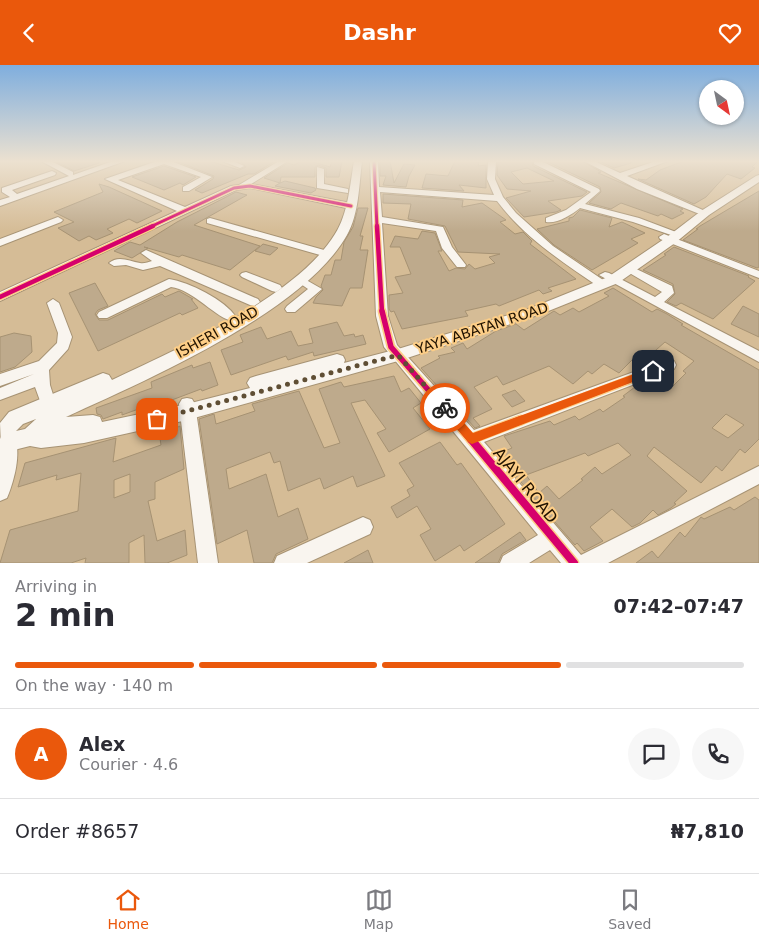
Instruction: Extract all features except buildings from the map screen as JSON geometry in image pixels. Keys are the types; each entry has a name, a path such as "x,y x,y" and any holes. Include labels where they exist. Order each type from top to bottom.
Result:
{"main road":[{"path":"346,201 349,184"},
{"path":"346,201 351,184"},
{"name":"YAYA ABATAN ROAD","path":"12,433 41,439 84,434 187,408 536,311 630,269 700,211 742,184"},
{"name":"YAYA ABATAN ROAD","path":"604,280 668,236 749,184"},
{"name":"ISHERI ROAD","path":"44,414 230,317 299,272 320,251 333,234 346,201"},
{"name":"ISHERI ROAD","path":"44,414 194,347 261,308 301,280 333,249 341,235 346,201"},
{"name":"YAYA ABATAN ROAD","path":"44,414 57,426 88,424 187,408"},
{"path":"12,433 44,414"}],"street":[{"path":"16,197 5,190 21,184"},
{"path":"0,203 54,184"},
{"path":"121,184 183,210"},
{"path":"186,189 195,184"},
{"path":"0,297 183,210 245,184"},
{"path":"320,184 346,201"},
{"path":"376,184 382,316 394,351"},
{"path":"493,184 498,198 507,210 540,241 604,280 656,302 759,357"},
{"path":"549,220 569,212 596,191 582,184"},
{"path":"635,184 700,211"},
{"path":"242,186 346,201"},
{"path":"376,189 498,198"},
{"path":"578,205 636,220 668,236 759,275"},
{"path":"376,219 440,229 447,248 461,265"},
{"path":"0,243 58,220"},
{"path":"210,221 320,251"},
{"path":"146,253 161,262 254,302"},
{"path":"114,263 127,262 143,267 161,262"},
{"path":"630,269 668,289 668,293 656,302"},
{"path":"246,275 276,288"},
{"path":"291,309 316,289 301,280"},
{"path":"103,315 169,283 176,283 191,288 230,317"},
{"path":"0,394 43,372 64,343 65,337 53,303"},
{"name":"AJAYI ROAD","path":"394,351 472,439 574,563"},
{"path":"472,439 669,365"},
{"path":"43,372 44,414"},
{"path":"0,380 43,372"},
{"path":"187,408 208,563"},
{"path":"0,492 7,468 12,433"},
{"path":"586,563 759,475"},
{"path":"284,563 363,527"},
{"path":"510,563 552,537"}],"cycle path":[{"path":"375,184 382,316 391,347 471,439 574,563"},
{"path":"0,297 234,188 250,186 351,206"},
{"path":"471,439 669,365"}],"way so far":[{"path":"157,419 398,355 445,408"}],"route":[{"path":"445,408 472,439 653,371"}]}
